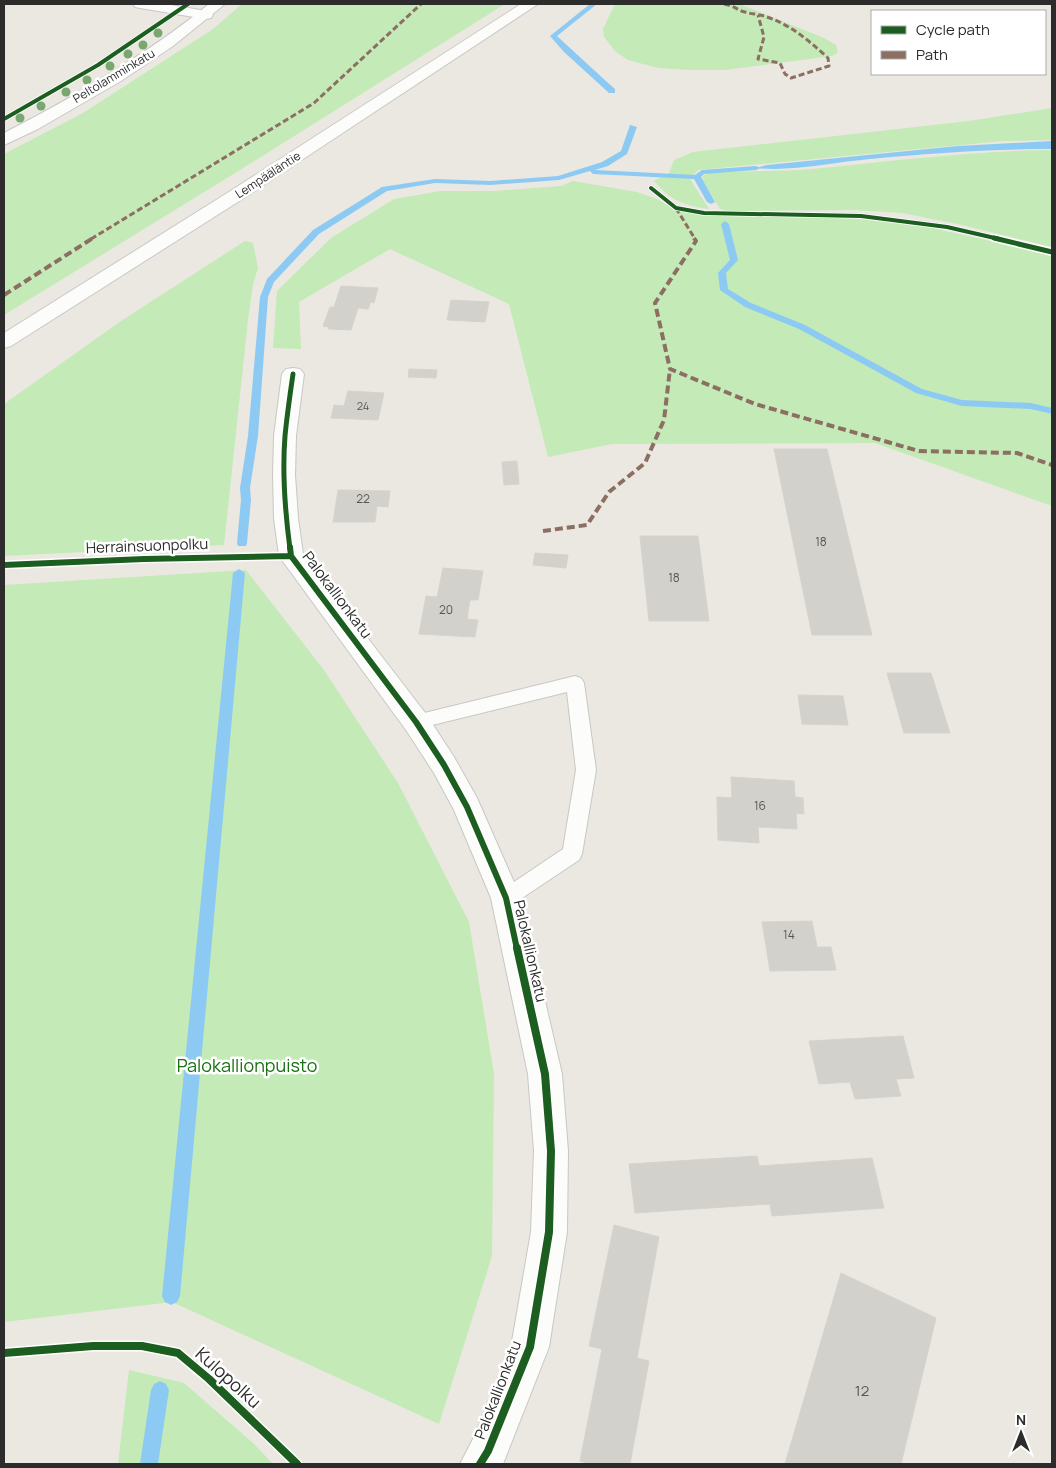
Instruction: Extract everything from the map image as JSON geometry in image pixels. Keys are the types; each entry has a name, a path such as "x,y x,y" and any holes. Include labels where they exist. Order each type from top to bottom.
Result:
{"street":[{"path":"140,4 206,14"},
{"name":"Peltolamminkatu","path":"4,140 123,72 171,41 218,4"},
{"name":"Lempääläntie","path":"4,342 238,194 531,4"},
{"name":"Palokallionkatu","path":"293,374 285,436 284,475 286,518 292,556 416,722 444,765 467,807 506,898 545,1074 551,1151 549,1232 530,1347 488,1451 480,1464"}],"lane":[{"path":"416,722 575,683 586,770 572,854 506,898"}],"green space":[{"path":"242,4 505,4 4,315 4,154 83,113 213,29"},
{"path":"615,4 740,4 824,38 836,45 838,53 832,56 725,70 658,68 628,60 616,52 604,37 603,29"},
{"path":"1052,108 1052,140 1003,141 698,170 690,179 709,209 692,206 672,198 654,181 669,173 674,160 693,152 969,121"},
{"path":"1052,150 1052,247 962,225 902,213 853,210 725,211 720,209 702,180 703,176 708,173 799,170 962,154"},
{"path":"573,181 637,192 657,199 670,207 705,215 850,218 932,228 1052,255 1052,506 875,443 612,444 548,457 509,304 390,249 299,302 301,349 273,348 277,291 331,238 394,199 440,191 494,191 561,186"},
{"path":"245,241 253,243 258,268 253,284 248,320 224,545 4,556 4,404 121,321"},
{"name":"Palokallionpuisto","path":"246,570 324,670 398,783 469,922 494,1074 492,1256 439,1424 172,1302 4,1322 4,585"},
{"path":"129,1370 184,1383 253,1443 273,1464 118,1464"}],"water":[{"path":"1052,141 1052,149 938,153 798,168 756,168 767,165 958,146"}],"building":[{"path":"341,286 378,288 374,303 371,302 368,309 358,308 351,330 328,329 329,327 323,326 330,307 334,307"},
{"path":"451,300 489,302 485,322 447,320"},
{"path":"409,369 437,370 436,378 408,377"},
{"path":"348,391 384,393 378,420 331,418 334,405 344,406"},
{"path":"774,449 827,449 872,635 812,635"},
{"path":"517,461 519,484 504,485 502,462"},
{"path":"338,490 390,491 388,507 377,506 375,522 333,522"},
{"path":"640,536 698,536 709,621 649,621"},
{"path":"535,553 568,555 566,568 533,565"},
{"path":"443,568 483,571 478,600 470,600 467,619 478,620 475,637 419,634 426,596 437,597"},
{"path":"887,673 931,673 950,733 904,733"},
{"path":"798,695 843,696 848,725 802,724"},
{"path":"731,777 794,781 795,797 803,798 804,814 796,813 797,829 758,827 759,843 718,840 717,797 732,798"},
{"path":"812,921 817,947 831,947 836,970 770,971 762,922"},
{"path":"903,1036 914,1078 896,1079 901,1096 855,1099 850,1082 819,1084 809,1041"},
{"path":"757,1156 759,1166 872,1158 884,1208 772,1216 770,1204 635,1213 629,1164"},
{"path":"614,1225 659,1237 637,1358 649,1361 630,1464 590,1464 580,1461 602,1349 589,1346"},
{"path":"841,1273 936,1318 901,1464 785,1464"}],"waterway":[{"path":"594,4 553,36 612,91"},
{"path":"242,543 246,500 245,488 253,436 264,297 270,281 316,232 385,189 435,181 490,183 559,178 605,164 624,152 633,127"},
{"path":"697,177 702,172 756,168"},
{"path":"593,172 697,177"},
{"path":"697,177 711,202"},
{"path":"725,224 734,260 722,273 724,290 748,305 802,327 919,391 962,403 1031,406 1052,411"},
{"path":"171,1296 239,573"},
{"path":"149,1464 160,1390"}],"marked path":[{"path":"4,295 106,230 314,103 421,4"},
{"path":"724,4 735,6 743,12 764,16 795,29 800,36 806,38 828,58 829,66 791,78 785,74 780,63 758,59 764,37 758,15"},
{"path":"676,208 696,241 655,303 670,369 755,404 919,451 1017,453 1052,465"},
{"path":"543,531 587,525 609,492 645,463 664,420 670,369"}],"cycle path":[{"path":"4,119 98,65 144,36 188,4"},
{"path":"651,188 676,208 704,213 861,216 947,227 1052,252"},
{"path":"293,374 285,436 284,475 286,518 291,556 416,722 444,765 467,807 506,898 545,1074 551,1151 549,1232 530,1347 488,1451 480,1464"},
{"name":"Herrainsuonpolku","path":"4,565 144,559 291,556"},
{"name":"Kulopolku","path":"4,1353 93,1346 142,1346 178,1353 209,1379 297,1464"}]}
